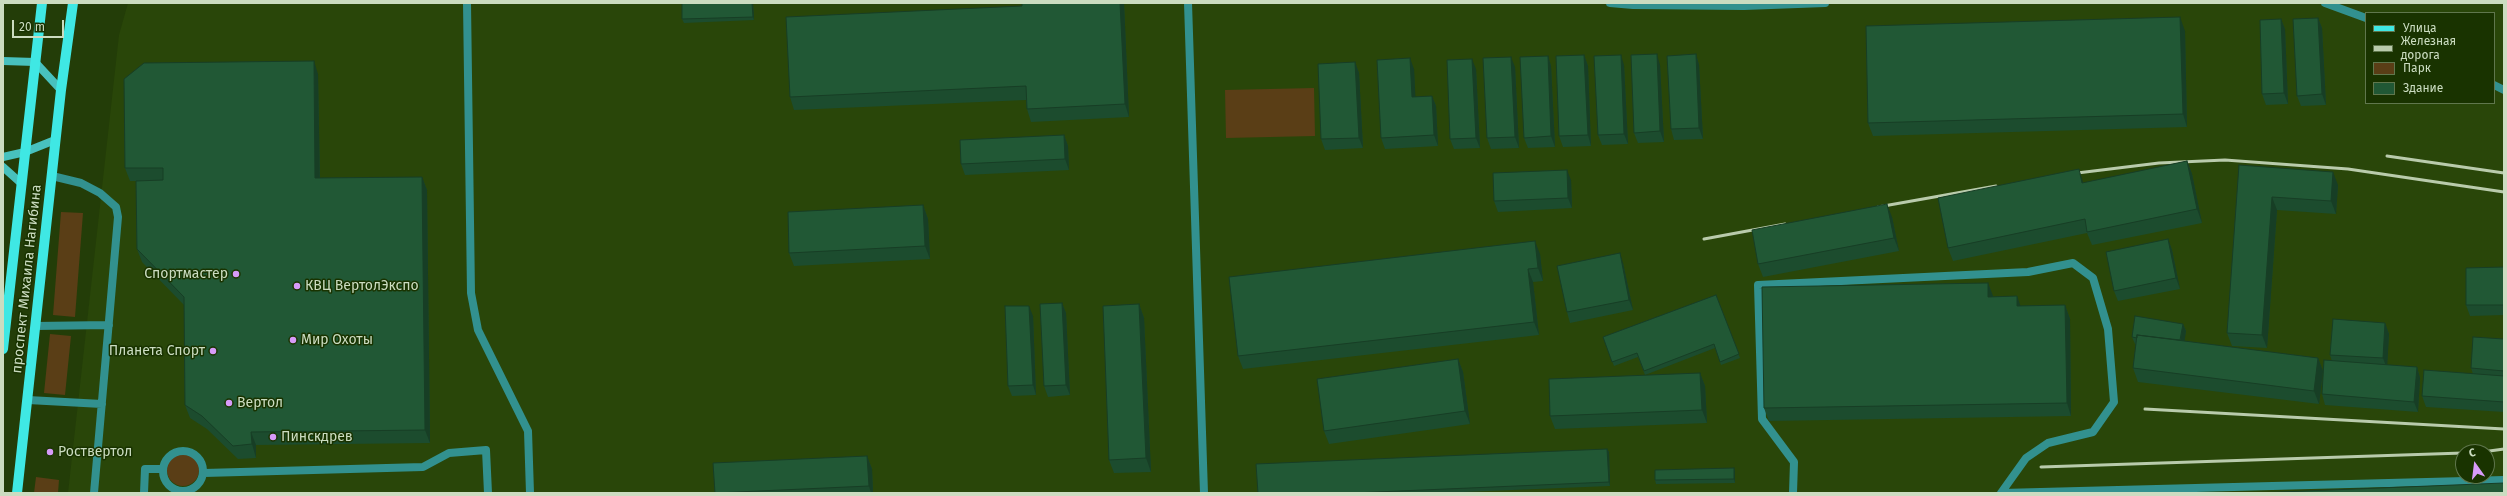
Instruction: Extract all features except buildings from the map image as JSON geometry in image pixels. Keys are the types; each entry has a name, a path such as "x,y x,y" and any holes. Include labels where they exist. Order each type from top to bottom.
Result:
{"main road":[{"name":"проспект Михаила Нагибина","path":"3,349 42,3"},
{"name":"проспект Михаила Нагибина","path":"17,493 61,90 73,3"},
{"path":"3,61 35,62 61,90"},
{"path":"3,157 25,152 56,140"},
{"path":"3,167 22,184"}],"lane":[{"path":"467,3 471,293 478,330 528,431 530,493"},
{"path":"1188,3 1204,493"},
{"path":"1610,3 1633,5 1736,6 1825,3"},
{"path":"2325,3 2365,18"},
{"path":"2495,86 2504,90"},
{"path":"52,176 81,183 100,193 116,207 118,217 94,493"},
{"path":"1794,493 1794,462 1762,419 1758,284 2028,272 2073,263 2093,278 2108,329 2114,402 2093,432 2048,443 2026,458 2002,493"},
{"path":"35,326 109,325"},
{"path":"28,400 102,404"},
{"path":"178,450 189,450 198,456 204,466 204,473 198,489 178,491 168,485 163,476 163,469 169,456 178,450"},
{"path":"204,473 423,468 449,452 486,450 488,493"},
{"path":"144,493 145,469 163,469"},
{"path":"2002,493 2504,480"}],"shaded area":[{"path":"128,3 2504,3 2504,493 68,493 119,35"}],"green space":[{"path":"1314,88 1315,136 1226,138 1225,90"},
{"path":"61,212 83,213 75,317 53,315"},
{"path":"50,334 71,336 65,395 44,393"},
{"path":"180,454 186,454 195,458 199,470 195,482 186,486 180,486 171,482 167,473 167,467 171,458"},
{"path":"36,477 59,480 58,493 34,493"}],"railway":[{"path":"2387,156 2504,173"},
{"path":"2069,174 2159,163 2225,160 2348,169 2504,192"},
{"path":"1878,207 1996,186"},
{"path":"1704,239 1785,224"},
{"path":"2145,409 2504,429"},
{"path":"2495,450 2504,449"},
{"path":"2041,467 2455,453"}],"place":[{"name":"Спортмастер","path":"236,274"},
{"name":"КВЦ ВертолЭкспо","path":"297,286"},
{"name":"Мир Охоты","path":"293,340"},
{"name":"Планета Спорт","path":"213,351"},
{"name":"Вертол","path":"229,403"},
{"name":"Пинскдрев","path":"273,437"},
{"name":"Роствертол","path":"50,452"}]}
